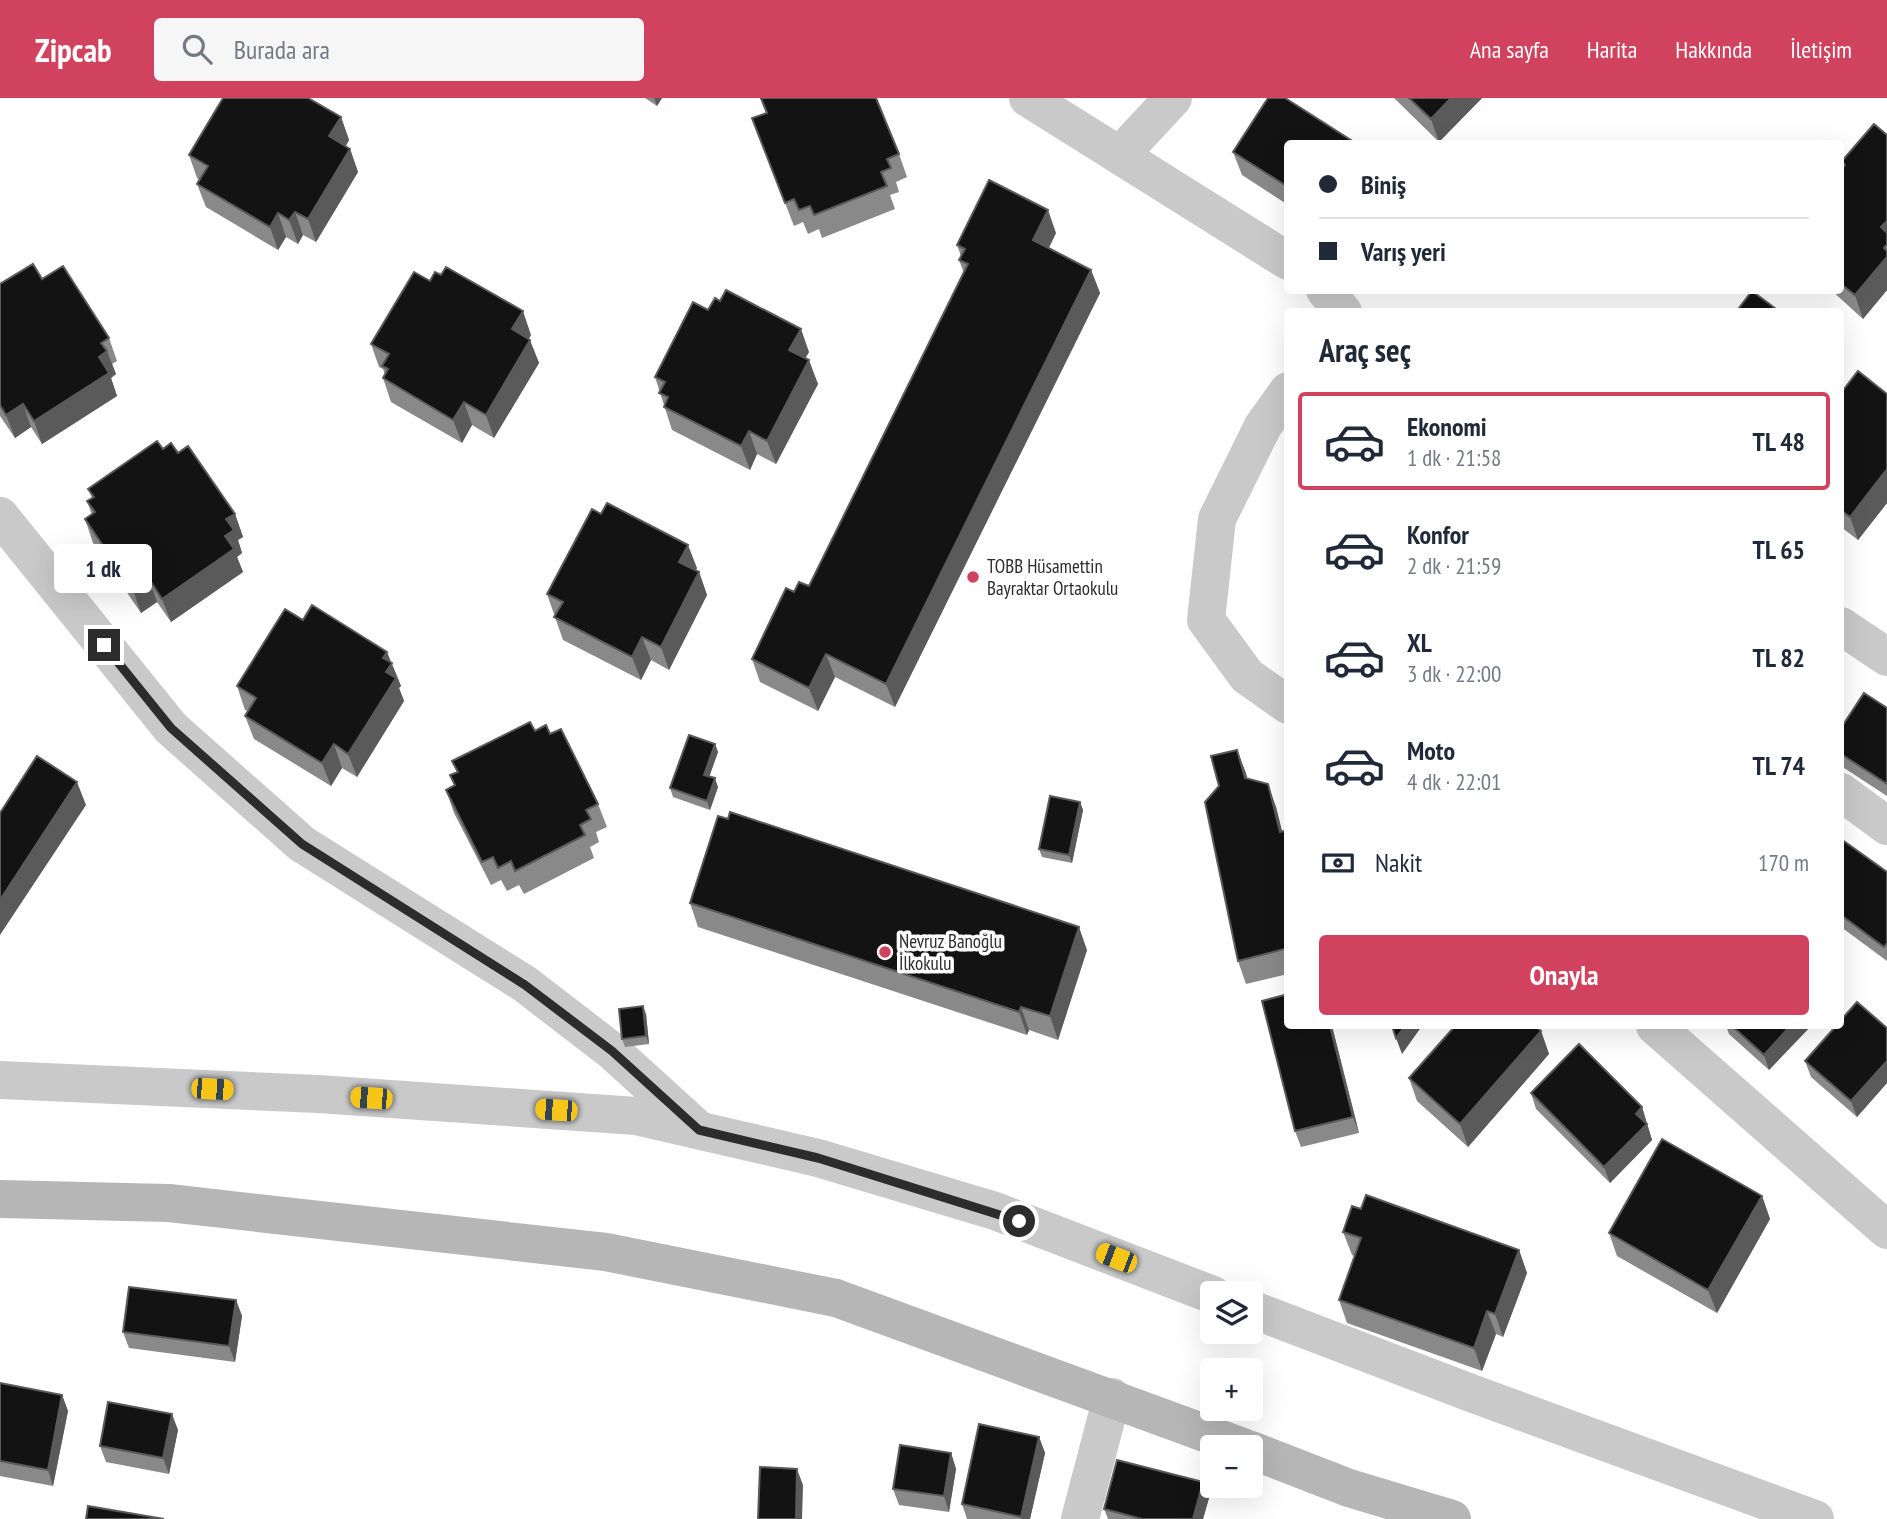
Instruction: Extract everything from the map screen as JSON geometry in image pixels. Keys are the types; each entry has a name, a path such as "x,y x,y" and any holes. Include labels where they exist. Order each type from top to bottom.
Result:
{"main road":[{"path":"0,1199 169,1203 606,1252 836,1298 1212,1435"},
{"path":"1263,1455 1349,1488 1452,1519"}],"street":[{"path":"1028,98 1284,258"},
{"path":"1120,155 1173,98"},
{"path":"1328,294 1340,308"},
{"path":"1284,397 1264,425 1217,519 1206,620 1247,676 1284,702"},
{"path":"0,516 171,728 302,844 525,985 612,1051 699,1130"},
{"path":"1844,628 1887,657"},
{"path":"1844,794 1887,826"},
{"path":"1658,1029 1887,1230"},
{"path":"0,1080 318,1094 622,1115 818,1158 995,1211 1200,1290"},
{"path":"1263,1315 1815,1519"},
{"path":"1080,1519 1112,1397"}],"building":[{"path":"223,98 308,98 341,117 329,136 350,149 308,219 295,212 289,220 278,213 270,227 197,184 208,166 189,155"},
{"path":"761,98 876,98 899,154 887,159 891,168 881,172 887,186 814,215 810,206 799,210 794,199 785,203 752,118 767,113"},
{"path":"1268,98 1285,98 1351,140 1284,140 1284,184 1233,152"},
{"path":"1409,98 1451,98 1431,119"},
{"path":"1874,124 1887,135 1887,221 1881,227 1887,233 1887,244 1884,248 1887,257 1855,295 1844,286 1844,159"},
{"path":"989,180 1048,210 1033,240 1091,270 886,684 826,654 809,688 752,659 786,588 794,592 799,582 809,586 968,264 959,260 965,249 957,245"},
{"path":"33,264 42,279 63,266 109,338 101,343 107,351 99,357 109,373 34,421 23,404 6,415 0,405 0,284"},
{"path":"446,267 523,311 512,329 530,340 486,415 464,402 453,420 383,378 388,369 382,366 389,354 371,344 414,272 430,281 435,272 441,275"},
{"path":"726,290 801,329 789,350 809,360 767,441 749,431 741,446 664,407 668,397 659,393 665,382 655,377 693,302 708,310 715,298 720,301"},
{"path":"1750,294 1756,294 1775,308 1739,308"},
{"path":"1858,371 1887,394 1887,469 1850,517 1844,512 1844,389"},
{"path":"157,441 163,449 171,443 178,453 188,446 235,514 226,519 234,530 225,536 234,549 162,599 149,579 133,590 85,519 95,512 87,501 94,497 88,489"},
{"path":"607,503 688,545 679,562 699,572 661,647 642,637 632,657 554,617 563,602 547,594 592,509 601,514"},
{"path":"312,605 387,652 383,658 392,663 386,672 396,678 348,754 334,744 322,763 245,716 256,698 237,686 285,609 303,620"},
{"path":"1864,693 1887,708 1887,784 1844,756 1844,723"},
{"path":"530,722 535,731 546,725 550,734 561,729 598,804 586,810 591,819 580,825 585,835 515,871 511,861 498,868 493,857 482,862 446,790 455,785 450,775 458,772 452,761"},
{"path":"689,735 715,744 704,775 715,778 707,801 670,788"},
{"path":"1237,750 1245,778 1268,784 1280,832 1284,831 1284,949 1238,961 1205,802 1219,786 1211,756"},
{"path":"37,756 77,782 0,900 0,813"},
{"path":"1050,796 1080,802 1069,855 1039,849"},
{"path":"730,812 1079,927 1050,1016 1021,1007 1019,1012 690,903 718,816 728,819"},
{"path":"1844,841 1887,872 1887,943 1884,947 1844,917"},
{"path":"1284,995 1284,1029 1331,1029 1353,1117 1295,1131 1262,1001"},
{"path":"1857,1002 1887,1028 1887,1061 1851,1101 1805,1061 1833,1029 1844,1029 1844,1017"},
{"path":"643,1006 646,1036 622,1039 619,1009"},
{"path":"1393,1029 1403,1029 1396,1038"},
{"path":"1452,1029 1541,1031 1460,1124 1409,1078"},
{"path":"1735,1029 1787,1029 1764,1055"},
{"path":"1579,1044 1642,1107 1636,1114 1647,1124 1604,1167 1531,1093"},
{"path":"1662,1139 1762,1196 1708,1290 1609,1233"},
{"path":"1366,1195 1519,1250 1495,1314 1487,1311 1474,1348 1339,1300 1361,1238 1343,1232 1352,1206 1361,1209"},
{"path":"129,1287 236,1300 229,1346 123,1332"},
{"path":"0,1383 62,1395 48,1470 0,1461"},
{"path":"108,1402 172,1414 163,1458 100,1446"},
{"path":"979,1424 1039,1437 1021,1517 962,1504"},
{"path":"900,1445 951,1453 944,1496 893,1489"},
{"path":"1117,1460 1200,1481 1200,1493 1193,1519 1142,1519 1104,1509"},
{"path":"760,1467 797,1469 796,1519 758,1519"},
{"path":"88,1506 164,1519 86,1519"}],"place":[{"name":"TOBB Hüsamettin Bayraktar Ortaokulu","path":"973,577"},
{"name":"Nevruz Banoğlu İlkokulu","path":"885,952"}],"route":[{"path":"104,645 171,728 302,844 525,985 612,1051 699,1130 818,1158 995,1211 1019,1221"}]}
